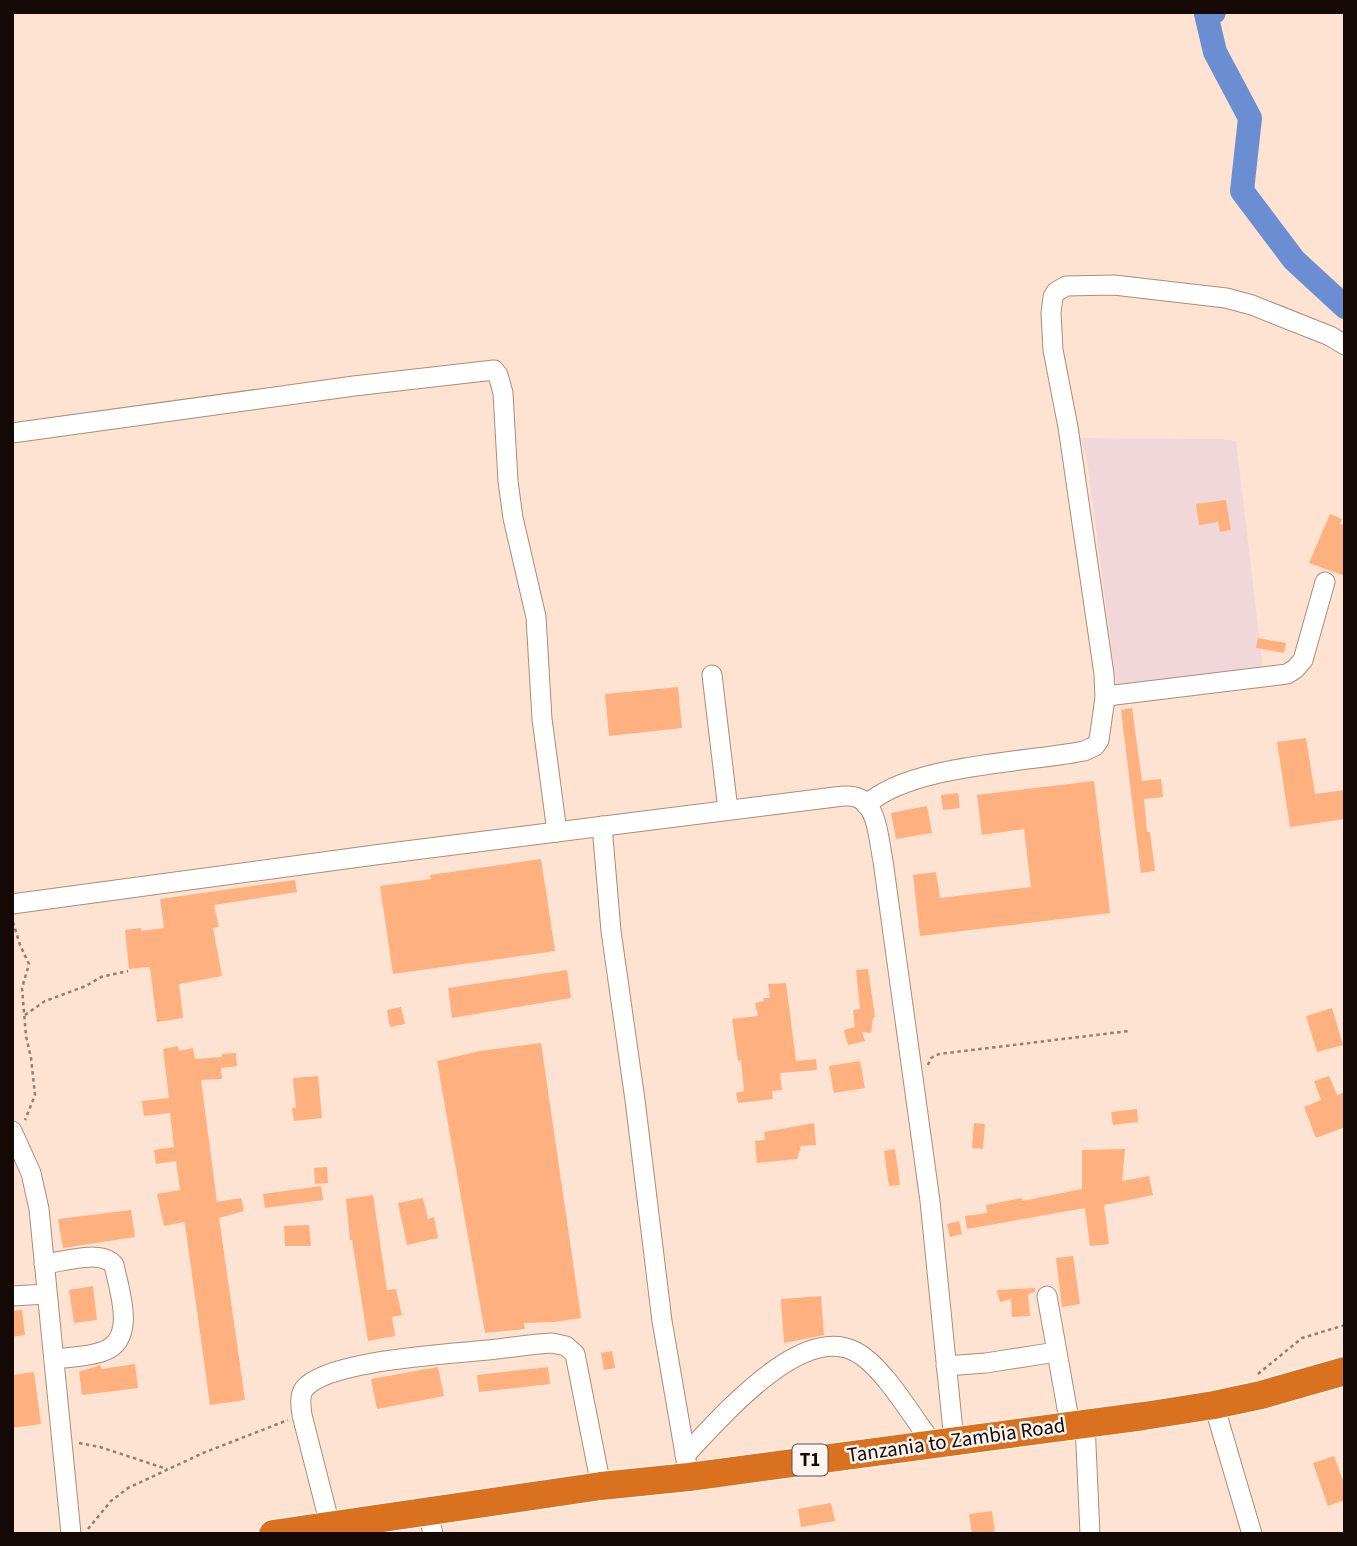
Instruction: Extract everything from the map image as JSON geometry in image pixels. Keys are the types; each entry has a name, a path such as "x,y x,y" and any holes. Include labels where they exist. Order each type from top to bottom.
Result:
{"highway":[{"name":"Tanzania to Zambia Road","path":"273,1534 330,1525 430,1523 687,1466 943,1442 1227,1402 1345,1371"}],"street":[{"path":"866,805 880,794 928,775 1084,751 1099,740 1105,698 1104,674 1068,428 1053,350 1051,306 1056,292 1066,286 1114,285 1226,298 1252,305 1330,336 1345,345"},
{"path":"12,433 354,386 494,370 498,374 503,393 513,519 536,617 542,719 557,832"},
{"path":"1105,698 1287,674 1303,660 1325,582"},
{"path":"712,675 728,810"},
{"path":"12,904 728,810 835,797 857,798 873,814 883,861 930,1201 946,1366 943,1442"},
{"path":"602,826 611,932 659,1296 687,1466"},
{"path":"15,1137 31,1172 39,1209 71,1534"},
{"path":"44,1264 96,1257 110,1261 114,1265 124,1322 122,1334 104,1352 54,1359"},
{"path":"12,1296 47,1294"},
{"path":"1047,1296 1056,1352 1077,1424 1090,1534"},
{"path":"330,1525 302,1415 300,1401 303,1390 314,1381 348,1368 410,1356 552,1343 566,1346 575,1354 601,1486"},
{"path":"687,1466 733,1406 767,1375 797,1354 826,1346 852,1349 874,1365 943,1442"},
{"path":"946,1366 1056,1352"},
{"path":"1227,1402 1252,1534"}],"path":[{"path":"12,917 29,964 22,984 34,1098 15,1137"},
{"path":"25,1016 45,1001 86,986 101,977 128,971"},
{"path":"912,1077 924,1071 931,1058 939,1054 1129,1031"},
{"path":"1227,1402 1302,1338 1345,1325"},
{"path":"84,1534 111,1501 128,1488 167,1469 302,1415"},
{"path":"62,1440 100,1447 167,1469"}],"shaded area":[{"path":"1080,438 1236,441 1263,668 1117,690 1087,460"}],"building":[{"path":"1226,500 1231,530 1220,532 1218,522 1199,525 1196,504"},
{"path":"1330,514 1342,519 1340,524 1345,525 1345,576 1309,563"},
{"path":"1258,638 1286,643 1284,653 1256,648"},
{"path":"678,687 682,728 609,736 605,694"},
{"path":"1132,708 1142,781 1161,779 1163,797 1144,799 1155,871 1141,873 1121,710"},
{"path":"1306,738 1315,794 1345,790 1345,819 1290,827 1277,742"},
{"path":"1094,781 1110,913 920,936 913,875 936,872 940,898 1031,887 1024,829 982,835 977,795"},
{"path":"958,793 960,808 943,810 941,795"},
{"path":"927,806 932,833 896,839 891,813"},
{"path":"541,859 555,951 393,974 380,886 431,879 430,875"},
{"path":"295,880 297,892 214,905 219,927 213,928 222,976 179,984 183,1018 157,1022 150,969 129,969 125,930 164,928 160,899"},
{"path":"868,969 875,1017 871,1033 862,1032 865,1041 848,1045 844,1030 855,1027 853,1010 860,1009 856,970"},
{"path":"567,970 571,998 452,1018 448,988"},
{"path":"786,983 796,1061 816,1059 817,1070 780,1073 782,1090 772,1091 773,1099 738,1103 736,1093 744,1091 741,1060 738,1061 732,1019 758,1016 755,1003 764,1001 763,998 770,998 768,984"},
{"path":"401,1007 405,1024 390,1027 387,1010"},
{"path":"1332,1008 1343,1045 1317,1052 1306,1016"},
{"path":"541,1043 581,1318 524,1323 525,1329 485,1333 437,1061 480,1051"},
{"path":"178,1046 179,1051 193,1048 195,1059 236,1053 237,1066 221,1068 222,1079 201,1080 217,1202 241,1198 244,1211 219,1218 245,1400 210,1405 185,1224 164,1226 157,1194 180,1190 176,1161 156,1164 154,1150 174,1147 170,1113 144,1116 142,1101 169,1098 163,1049"},
{"path":"860,1061 865,1088 834,1093 829,1066"},
{"path":"318,1076 322,1118 294,1121 292,1108 296,1108 293,1078"},
{"path":"1329,1076 1337,1095 1345,1092 1345,1127 1316,1138 1304,1107 1321,1100 1314,1081"},
{"path":"1137,1109 1138,1122 1113,1125 1111,1112"},
{"path":"814,1123 816,1145 801,1146 797,1159 757,1163 755,1141 765,1140 764,1132"},
{"path":"974,1123 985,1124 983,1149 972,1148"},
{"path":"895,1149 900,1185 889,1186 884,1151"},
{"path":"1125,1149 1122,1181 1149,1176 1153,1195 1104,1205 1109,1244 1090,1246 1085,1208 967,1229 965,1216 987,1213 986,1205 1082,1189 1082,1150"},
{"path":"327,1167 328,1183 315,1184 314,1168"},
{"path":"321,1186 323,1200 265,1208 263,1194"},
{"path":"373,1195 387,1290 396,1289 402,1315 392,1317 395,1336 368,1341 350,1240 346,1199"},
{"path":"423,1198 428,1219 434,1217 438,1238 407,1245 398,1203"},
{"path":"131,1210 135,1237 63,1248 58,1219"},
{"path":"959,1221 962,1234 950,1237 947,1224"},
{"path":"309,1225 311,1246 285,1246 284,1226"},
{"path":"1073,1256 1080,1304 1062,1307 1056,1258"},
{"path":"93,1286 97,1320 74,1323 69,1290"},
{"path":"1035,1288 1035,1292 1028,1294 1030,1316 1012,1317 1011,1299 1000,1302 997,1290"},
{"path":"821,1296 824,1335 784,1343 781,1299"},
{"path":"22,1310 25,1335 12,1337 12,1311"},
{"path":"612,1351 615,1368 604,1370 601,1353"},
{"path":"135,1364 138,1388 82,1395 79,1372 100,1365 102,1369"},
{"path":"438,1367 444,1396 377,1409 371,1379"},
{"path":"548,1367 550,1384 479,1392 477,1375"},
{"path":"34,1372 41,1424 12,1428 12,1375"},
{"path":"1334,1456 1345,1486 1345,1500 1328,1506 1313,1463"},
{"path":"831,1503 835,1521 801,1527 798,1509"},
{"path":"992,1511 995,1534 972,1534 969,1514"}],"waterway":[{"path":"1214,12 1206,14 1215,52 1250,118 1242,191 1294,260 1345,307"}]}
